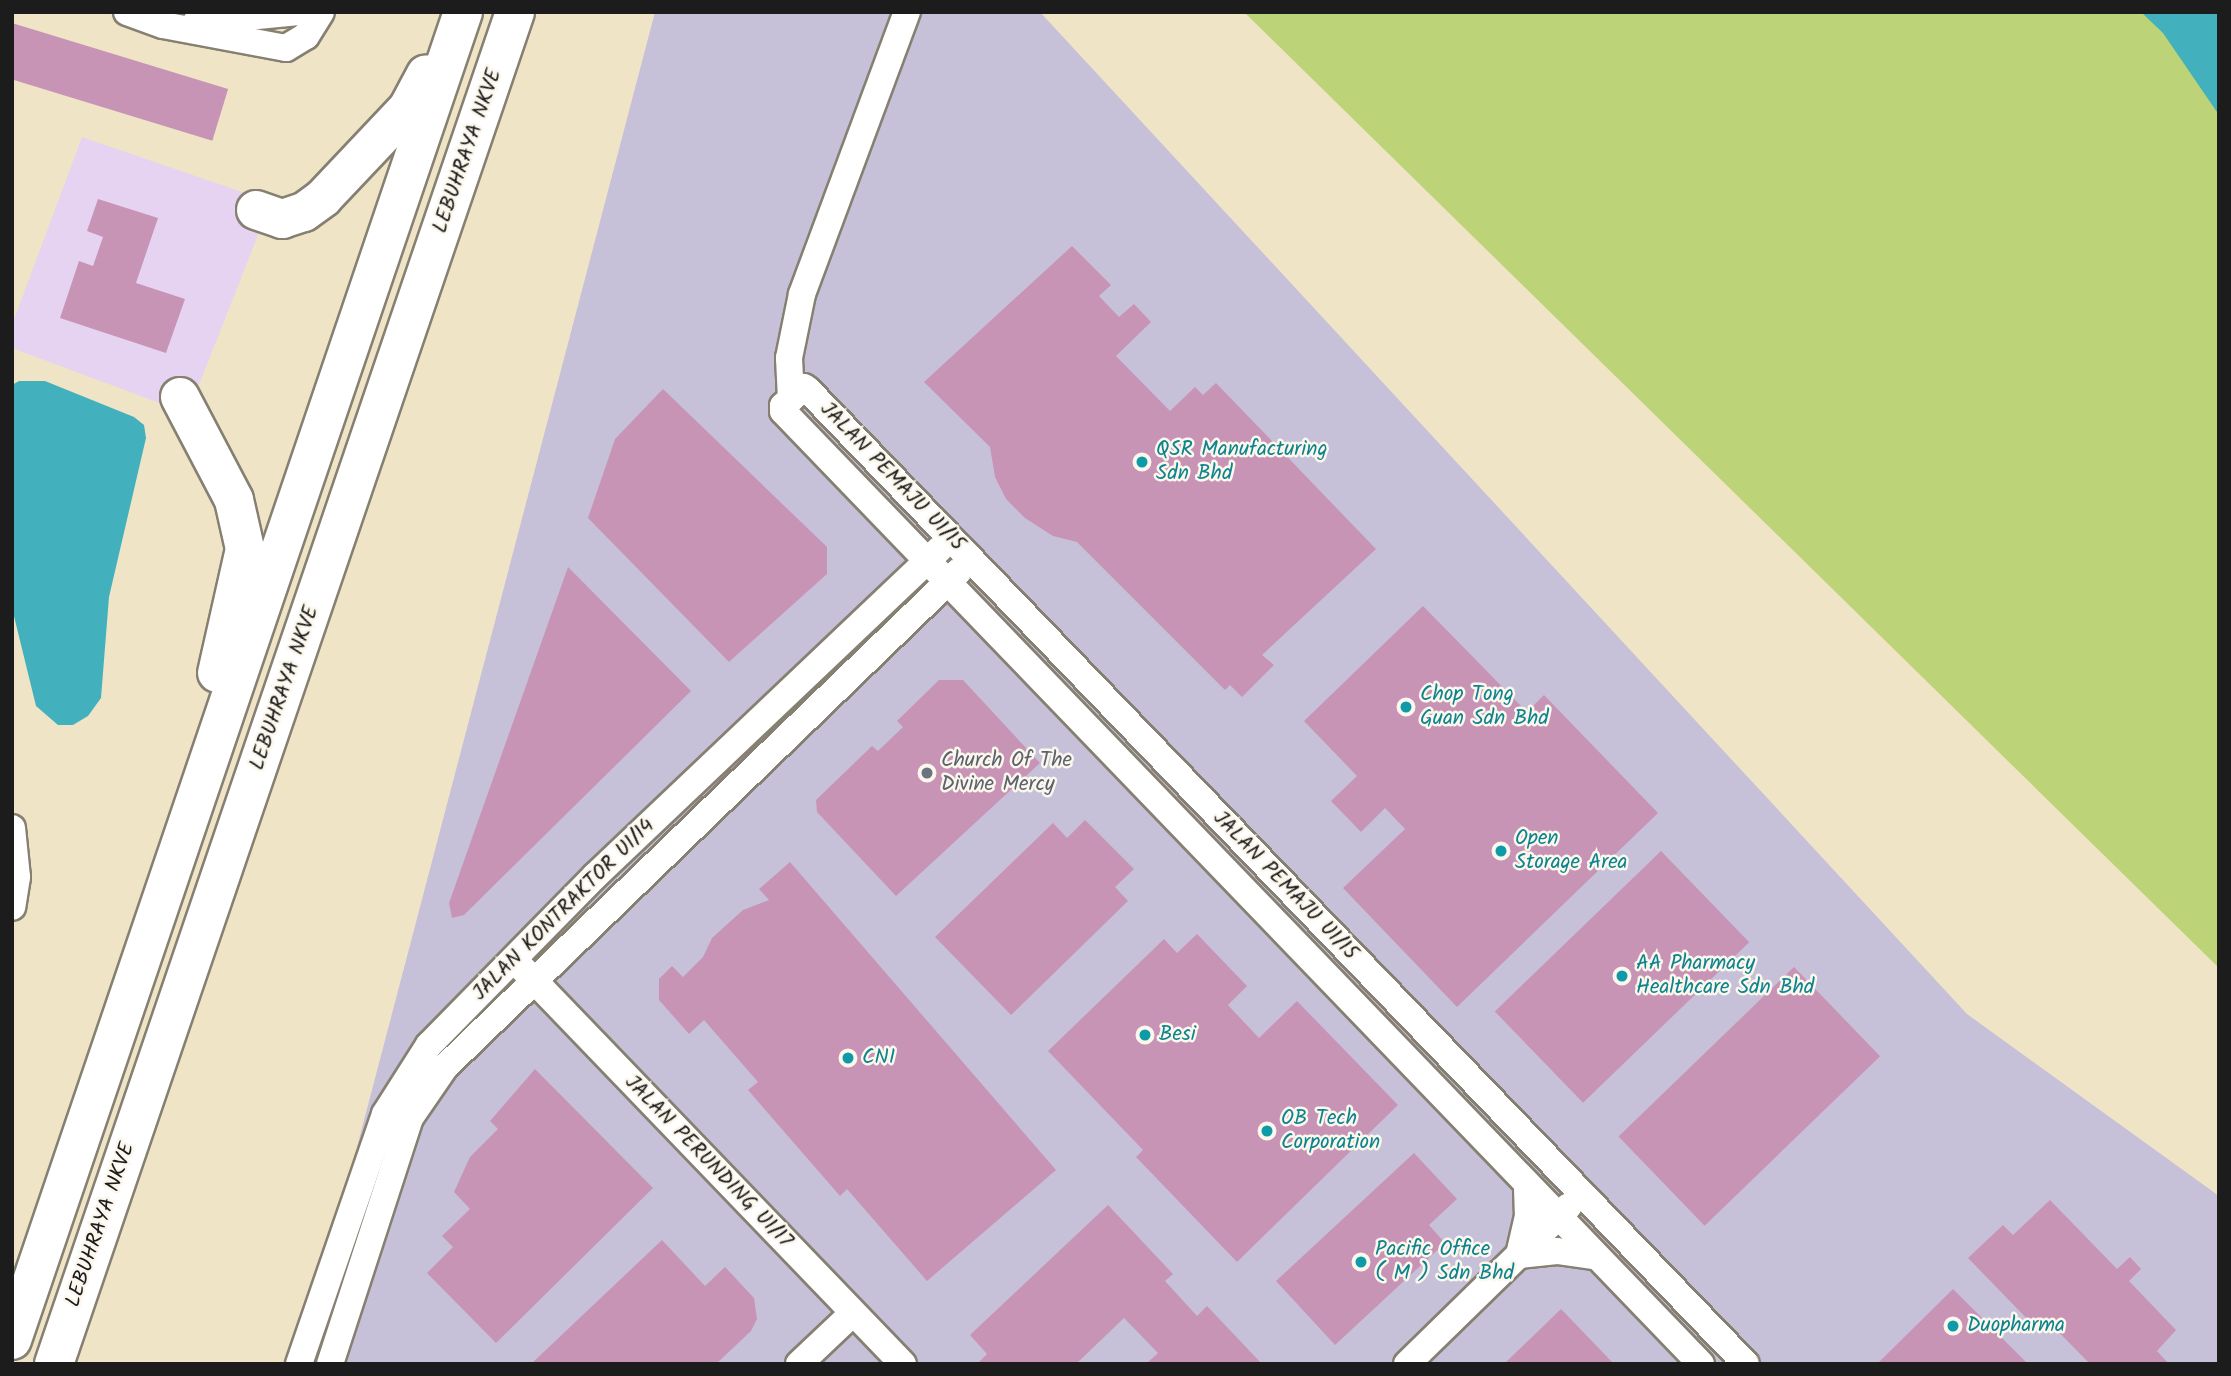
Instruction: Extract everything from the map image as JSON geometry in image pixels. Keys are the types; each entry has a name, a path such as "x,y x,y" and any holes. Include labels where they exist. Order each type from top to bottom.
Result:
{"highway":[{"path":"257,210 282,219 304,212 323,198 408,108 422,85 451,12"},
{"path":"12,1340 463,12"},
{"name":"LEBUHRAYA NKVE","path":"54,1364 515,12"},
{"path":"88,1122 218,667 245,549 234,500 180,397"}],"street":[{"path":"127,12 163,25 286,48 306,36 321,12"},
{"path":"163,25 299,12"},
{"path":"790,399 789,358 802,294 907,12"},
{"name":"JALAN PEMAJU U1/15","path":"1701,1364 783,411 790,399 804,387 808,390 1746,1364"},
{"name":"JALAN KONTRAKTOR U1/14","path":"299,1364 385,1114 429,1045 513,958 951,539"},
{"name":"JALAN KONTRAKTOR U1/14","path":"330,1364 410,1118 445,1066 971,560"},
{"path":"12,828 17,864 12,907"},
{"name":"JALAN PERUNDING U1/17","path":"513,958 903,1364"},
{"path":"1519,1255 1528,1217 1527,1186"},
{"path":"1407,1364 1582,1194"},
{"path":"1519,1255 1557,1251 1594,1255"},
{"path":"799,1364 853,1313"}],"shaded area":[{"path":"655,12 1040,12 1967,1014 2219,1196 2219,1364 300,1364"},
{"path":"82,137 271,202 193,400 173,408 12,348 12,325"}],"green space":[{"path":"1244,12 2219,12 2219,968"}],"water":[{"path":"2141,12 2219,12 2219,115 2163,33"},
{"path":"19,381 45,381 134,417 144,425 146,438 109,597 101,698 88,716 73,725 58,725 36,706 12,608 12,385"}],"building":[{"path":"12,23 228,89 212,141 12,79"},
{"path":"98,199 158,218 136,283 185,299 166,353 60,318 79,261 93,266 103,237 87,231"},
{"name":"QSR Manufacturing Sdn Bhd","path":"1072,246 1111,285 1099,296 1119,317 1134,304 1151,322 1116,356 1170,411 1195,387 1203,395 1216,383 1376,549 1262,655 1274,665 1242,697 1230,685 1225,690 1077,542 1053,536 1025,518 1006,499 995,477 990,447 924,382"},
{"path":"663,389 827,547 827,574 729,662 588,518 615,439"},
{"path":"568,567 691,691 464,915 452,918 449,903"},
{"name":"Open Storage Area","path":"1423,606 1527,712 1544,695 1658,813 1457,1007 1343,888 1405,829 1385,808 1361,832 1331,801 1357,776 1304,721"},
{"path":"939,680 963,680 1040,763 896,896 817,812 816,800 872,746 878,751 903,727 897,721"},
{"path":"1085,820 1134,869 1115,887 1128,901 1011,1015 935,937 1053,823 1067,838"},
{"name":"AA Pharmacy Healthcare Sdn Bhd","path":"1661,851 1749,942 1583,1103 1495,1011"},
{"name":"CNI","path":"790,862 1056,1170 927,1281 847,1189 840,1196 748,1090 758,1082 704,1020 689,1034 659,1000 659,979 672,966 683,977 703,957 712,938 743,910 769,900 759,889"},
{"path":"1197,934 1247,986 1228,1005 1259,1038 1297,1001 1398,1105 1237,1262 1136,1157 1143,1150 1048,1051 1164,939 1177,953"},
{"path":"1794,967 1880,1056 1705,1226 1618,1136"},
{"path":"535,1069 653,1188 496,1343 427,1273 453,1247 442,1236 470,1209 454,1192 470,1157 498,1129 490,1121"},
{"name":"Pacific Office ( M ) Sdn Bhd","path":"1414,1153 1457,1199 1429,1225 1445,1243 1335,1345 1276,1281"},
{"path":"2050,1200 2117,1269 2130,1257 2141,1269 2129,1281 2176,1330 2157,1351 2169,1364 2090,1364 2045,1318 2035,1327 1968,1258 2003,1225 2013,1235"},
{"path":"1108,1205 1173,1274 1165,1281 1197,1316 1207,1306 1262,1364 1146,1364 1158,1353 1124,1318 1076,1364 977,1364 987,1354 970,1335"},
{"path":"662,1240 705,1286 725,1267 754,1298 757,1319 751,1331 716,1364 531,1364"},
{"name":"Duopharma","path":"1953,1289 2028,1364 1877,1364"},
{"path":"1561,1309 1614,1364 1504,1364"}],"place":[{"name":"QSR Manufacturing Sdn Bhd","path":"1142,462"},
{"name":"Chop Tong Guan Sdn Bhd","path":"1406,707"},
{"name":"Church Of The Divine Mercy","path":"927,773"},
{"name":"Open Storage Area","path":"1501,851"},
{"name":"AA Pharmacy Healthcare Sdn Bhd","path":"1622,976"},
{"name":"Besi","path":"1145,1035"},
{"name":"CNI","path":"848,1058"},
{"name":"OB Tech Corporation","path":"1267,1131"},
{"name":"Pacific Office ( M ) Sdn Bhd","path":"1361,1262"},
{"name":"Duopharma","path":"1953,1326"}]}
